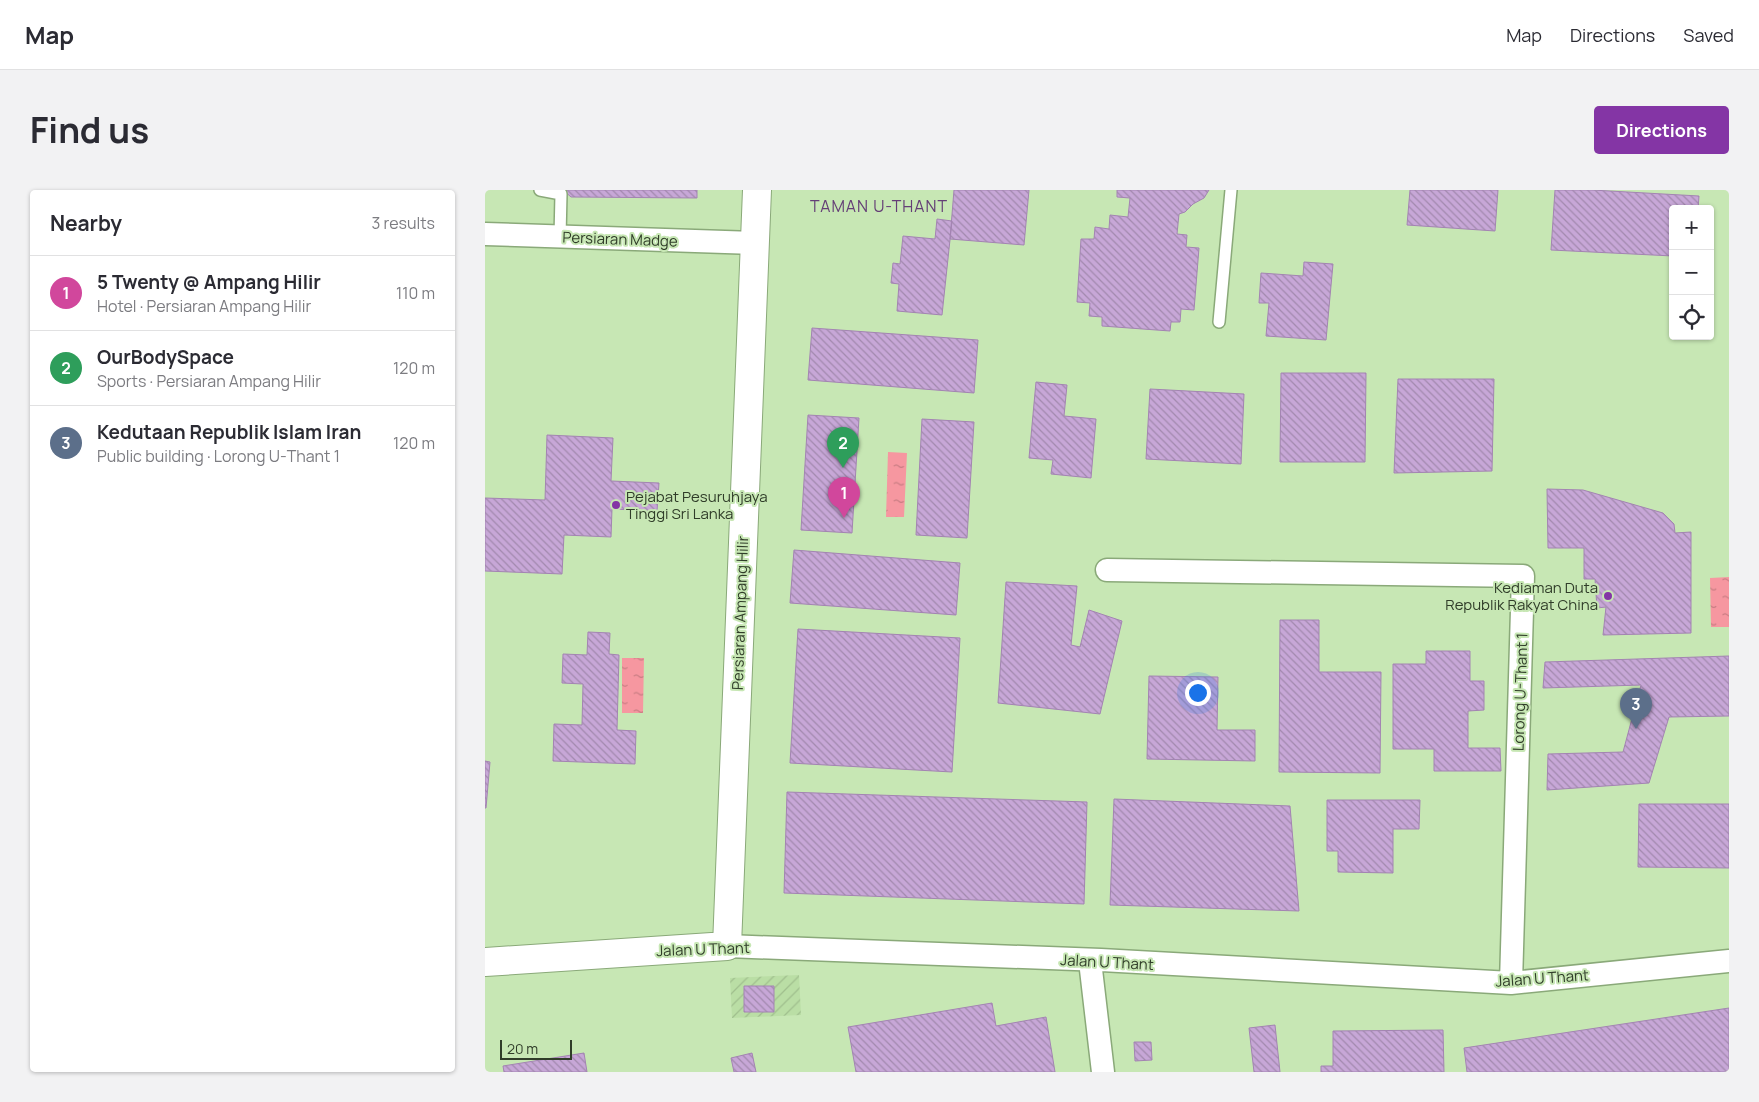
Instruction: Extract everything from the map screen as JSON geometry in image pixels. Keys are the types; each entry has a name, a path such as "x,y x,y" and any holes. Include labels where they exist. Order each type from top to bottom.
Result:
{"street":[{"name":"Persiaran Ampang Hilir","path":"727,946 757,190"},
{"name":"Persiaran Madge","path":"485,234 755,244"},
{"name":"Lorong U-Thant 1","path":"1107,570 1523,576 1511,983"},
{"name":"Jalan U Thant","path":"485,962 727,946 1090,960 1511,983 1729,961"},
{"path":"1090,960 1103,1072"}],"lane":[{"path":"541,190 561,194 560,237"},
{"path":"1219,322 1231,190"}],"shaded area":[{"path":"799,975 801,1015 732,1018 730,978"}],"water":[{"path":"888,452 907,453 904,517 886,517"},
{"path":"1729,577 1729,627 1711,627 1710,578"},
{"path":"622,658 644,658 643,713 622,713"}],"building":[{"path":"563,190 697,190 697,198 571,197"},
{"path":"954,190 1029,190 1024,245 950,239"},
{"path":"1117,190 1209,190 1204,198 1193,204 1185,212 1179,214 1177,234 1187,235 1186,247 1199,248 1194,310 1181,309 1180,322 1171,322 1170,331 1102,326 1102,317 1089,316 1090,303 1077,302 1081,239 1094,239 1095,227 1109,229 1110,215 1128,217 1130,198 1117,197"},
{"path":"1410,190 1498,190 1495,231 1407,225"},
{"path":"1555,190 1592,190 1699,196 1698,205 1669,205 1669,256 1551,250"},
{"path":"937,219 952,221 942,315 897,311 899,284 891,283 893,263 900,264 903,236 935,239"},
{"path":"1304,262 1333,264 1326,340 1266,336 1269,303 1259,303 1261,273 1303,276"},
{"path":"812,328 978,340 974,393 808,380"},
{"path":"1281,373 1366,373 1365,462 1280,462"},
{"path":"1398,379 1494,379 1492,471 1394,473"},
{"path":"1036,382 1067,385 1064,416 1096,419 1091,478 1051,474 1053,460 1029,458"},
{"path":"1150,389 1244,394 1241,464 1146,459"},
{"path":"808,415 859,418 852,533 801,530"},
{"path":"922,419 974,422 967,538 916,535"},
{"path":"547,435 613,438 611,481 659,483 657,511 612,509 611,537 564,535 562,574 485,571 485,498 545,500"},
{"path":"1547,489 1583,490 1663,513 1674,524 1675,533 1691,532 1691,633 1603,635 1606,607 1597,608 1595,579 1584,579 1584,548 1548,548"},
{"path":"794,550 960,563 956,615 790,603"},
{"path":"1006,582 1077,586 1071,645 1080,647 1089,610 1122,621 1100,714 998,703"},
{"path":"1280,620 1319,620 1319,672 1381,672 1380,773 1279,772"},
{"path":"798,629 960,638 952,772 790,763"},
{"path":"588,632 610,633 609,654 619,655 617,730 636,731 635,764 553,761 554,724 582,725 583,684 562,683 563,654 587,655"},
{"path":"1426,651 1470,651 1470,681 1484,681 1484,710 1468,711 1468,748 1500,748 1501,771 1434,771 1434,749 1393,749 1393,664 1426,664"},
{"path":"1729,656 1729,716 1669,717 1649,783 1547,790 1548,754 1623,752 1641,685 1543,688 1545,662"},
{"path":"1149,676 1218,677 1217,730 1255,730 1255,761 1147,759"},
{"path":"485,761 490,762 486,808 485,808"},
{"path":"787,792 1087,802 1084,904 784,893"},
{"path":"1114,799 1290,806 1299,911 1110,905"},
{"path":"1327,800 1420,800 1419,829 1393,829 1393,873 1338,872 1338,851 1327,851"},
{"path":"1639,804 1729,804 1729,868 1638,867"},
{"path":"744,986 774,986 774,1012 744,1012"},
{"path":"992,1003 996,1026 1046,1017 1055,1072 856,1072 848,1027"},
{"path":"1729,1008 1729,1072 1467,1072 1464,1048"},
{"path":"1275,1025 1280,1072 1254,1072 1249,1028"},
{"path":"1443,1030 1444,1072 1321,1072 1321,1066 1333,1066 1333,1031"},
{"path":"1134,1042 1151,1042 1152,1060 1135,1061"},
{"path":"584,1053 587,1072 504,1072 503,1066"},
{"path":"752,1053 756,1072 734,1072 731,1058"}],"place":[{"name":"OurBodySpace","path":"843,468"},
{"name":"Pejabat Pesuruhjaya Tinggi Sri Lanka","path":"616,505"},
{"name":"5 Twenty @ Ampang Hilir","path":"844,518"},
{"name":"Kediaman Duta Republik Rakyat China","path":"1608,596"},
{"name":"Kedutaan Republik Islam Iran","path":"1636,729"}],"district":[{"name":"TAMAN U-THANT","path":"879,206"}]}
